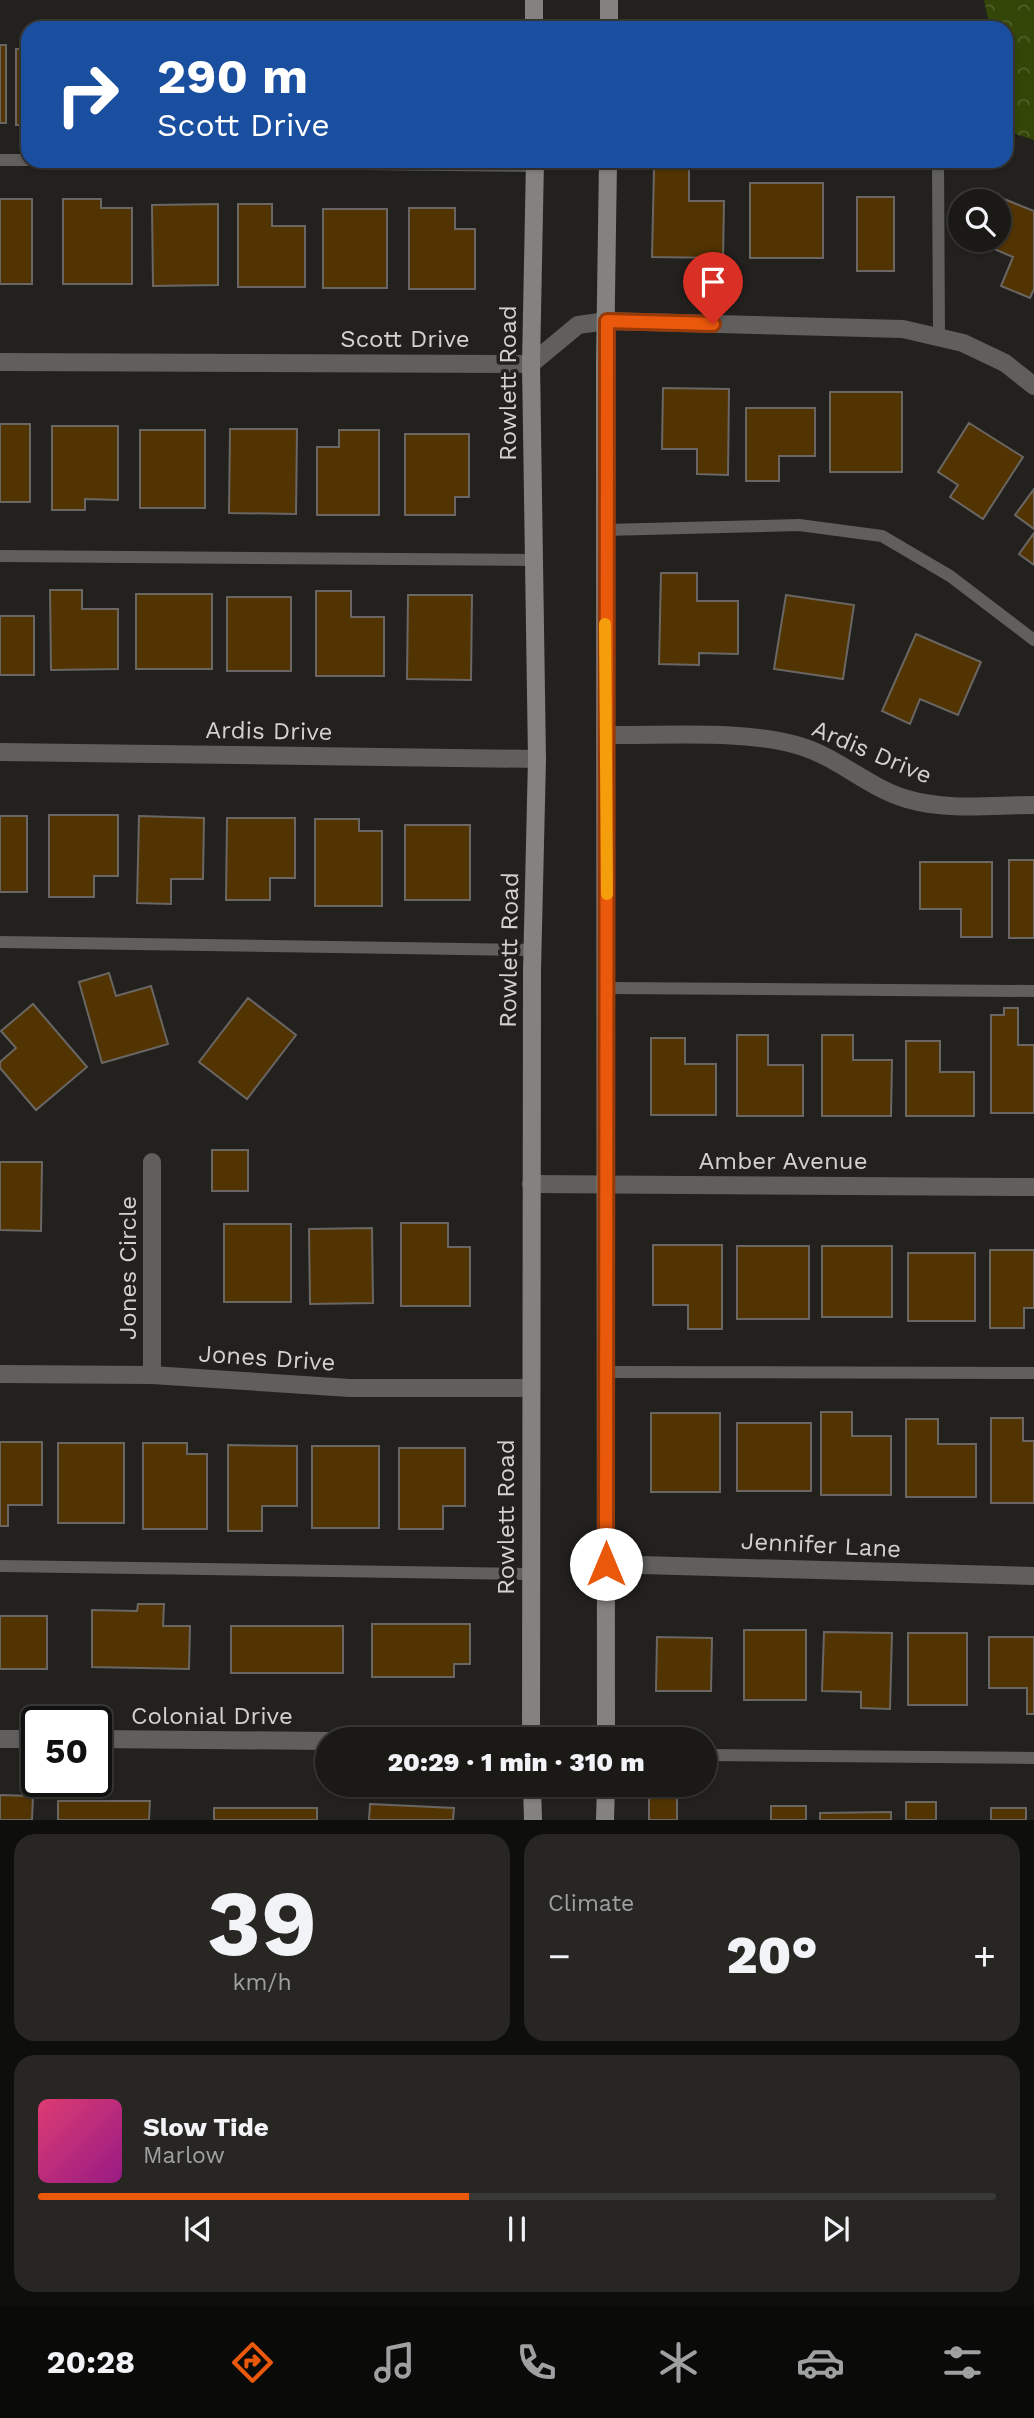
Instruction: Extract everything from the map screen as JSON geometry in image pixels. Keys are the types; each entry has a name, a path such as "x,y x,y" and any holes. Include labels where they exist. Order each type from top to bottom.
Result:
{"main road":[{"path":"534,0 534,21"},
{"path":"609,0 609,21"},
{"name":"Rowlett Road","path":"531,1727 531,1184 537,759 531,364 535,168"},
{"path":"606,1727 605,530 608,168"},
{"path":"532,1797 533,1819"},
{"path":"605,1819 606,1797"}],"street":[{"path":"531,364 578,325 607,321 903,328 939,335 1005,363 1034,386"},
{"name":"Scott Drive","path":"0,362 531,364"},
{"name":"Ardis Drive","path":"607,735 778,741 826,757 870,783 906,799 939,806 1034,805"},
{"name":"Ardis Drive","path":"0,752 537,759"},
{"name":"Jones Circle","path":"152,1161 152,1375"},
{"name":"Amber Avenue","path":"531,1184 1034,1187"},
{"name":"Jones Drive","path":"0,1374 152,1375 350,1388 531,1388"},
{"name":"Jennifer Lane","path":"606,1564 1034,1576"},
{"path":"0,1739 21,1739"},
{"name":"Colonial Drive","path":"112,1740 315,1741"}],"lane":[{"path":"0,160 21,160"},
{"path":"938,168 939,335"},
{"path":"605,530 799,525 881,536 950,576 1034,640"},
{"path":"0,556 535,560"},
{"path":"0,942 533,950"},
{"path":"607,988 1034,991"},
{"path":"607,1372 1034,1373"},
{"path":"0,1566 531,1574"},
{"path":"717,1755 1034,1758"}],"green space":[{"path":"984,0 1034,0 1034,140 1013,133 1013,21 988,21"}],"building":[{"path":"0,45 6,45 6,123 0,123"},
{"path":"16,49 21,49 21,125 16,125"},
{"path":"654,168 689,169 689,201 724,201 723,258 652,257"},
{"path":"750,183 823,183 823,258 750,258"},
{"path":"857,197 894,197 894,271 857,271"},
{"path":"0,199 32,199 32,284 0,284"},
{"path":"63,199 101,199 101,208 132,208 132,284 63,284"},
{"path":"1011,202 1034,211 1034,289 1030,298 1001,286 1013,257 1001,252 1011,252"},
{"path":"218,204 218,285 153,286 152,205"},
{"path":"238,204 272,204 272,226 305,226 305,287 238,287"},
{"path":"409,208 455,208 455,229 475,229 475,289 409,289"},
{"path":"323,209 387,209 387,288 323,288"},
{"path":"663,388 729,389 728,475 697,474 697,449 662,449"},
{"path":"830,392 902,392 902,472 830,472"},
{"path":"746,408 815,408 815,456 779,456 779,481 746,481"},
{"path":"969,423 1023,457 983,519 950,497 958,485 938,472"},
{"path":"0,424 30,424 30,502 0,502"},
{"path":"52,426 118,426 118,500 85,499 85,510 52,510"},
{"path":"230,429 297,429 296,514 229,513"},
{"path":"140,430 205,430 205,508 140,508"},
{"path":"339,430 379,430 379,515 317,515 317,447 339,447"},
{"path":"405,434 469,434 469,497 455,497 455,515 405,515"},
{"path":"1034,489 1034,529 1015,515"},
{"path":"1034,533 1034,565 1019,554"},
{"path":"661,573 697,573 697,601 738,601 738,654 699,653 699,665 659,664"},
{"path":"50,590 82,590 82,609 118,609 118,669 51,670"},
{"path":"316,591 351,591 351,617 384,617 384,676 316,676"},
{"path":"136,594 212,594 212,669 136,669"},
{"path":"408,595 472,595 471,680 407,679"},
{"path":"786,595 854,605 843,679 774,669"},
{"path":"227,597 291,597 291,671 227,671"},
{"path":"0,616 34,616 34,675 0,675"},
{"path":"916,634 981,662 958,715 920,699 910,724 882,711"},
{"path":"49,815 118,815 118,876 94,876 94,897 49,897"},
{"path":"0,816 27,816 27,892 0,892"},
{"path":"139,816 204,818 203,879 171,879 171,904 137,903"},
{"path":"227,818 295,818 295,878 270,878 270,900 226,900"},
{"path":"315,819 359,819 359,831 382,831 382,906 315,906"},
{"path":"405,825 470,825 470,900 405,900"},
{"path":"1009,860 1034,860 1034,938 1009,938"},
{"path":"920,862 992,862 992,937 961,937 961,909 920,909"},
{"path":"109,973 116,996 151,986 168,1044 102,1063 79,982"},
{"path":"248,998 296,1035 247,1099 199,1062"},
{"path":"33,1004 87,1067 36,1110 0,1068 0,1062 16,1048 1,1031"},
{"path":"1004,1008 1018,1008 1018,1045 1034,1045 1034,1113 991,1113 991,1015 1004,1015"},
{"path":"737,1035 768,1035 768,1065 803,1065 803,1116 737,1116"},
{"path":"822,1035 853,1035 853,1060 892,1060 891,1116 822,1116"},
{"path":"651,1038 685,1038 685,1064 716,1064 716,1115 651,1115"},
{"path":"906,1041 940,1041 940,1072 974,1072 974,1116 906,1116"},
{"path":"212,1150 248,1150 248,1191 212,1191"},
{"path":"0,1162 42,1162 41,1231 0,1230"},
{"path":"401,1223 448,1223 448,1247 470,1247 470,1306 401,1306"},
{"path":"224,1224 291,1224 291,1302 224,1302"},
{"path":"372,1228 373,1303 310,1304 309,1229"},
{"path":"653,1245 722,1245 722,1329 688,1329 688,1305 653,1305"},
{"path":"737,1246 809,1246 809,1319 737,1319"},
{"path":"822,1246 892,1246 892,1317 822,1317"},
{"path":"990,1250 1034,1250 1034,1308 1024,1308 1024,1328 990,1328"},
{"path":"908,1253 975,1253 975,1321 908,1321"},
{"path":"821,1412 852,1412 852,1436 891,1436 891,1495 821,1495"},
{"path":"651,1413 720,1413 720,1492 651,1492"},
{"path":"991,1418 1023,1418 1023,1441 1034,1441 1034,1503 991,1503"},
{"path":"906,1419 938,1419 938,1444 976,1444 976,1497 906,1497"},
{"path":"737,1423 811,1423 811,1491 737,1491"},
{"path":"0,1442 42,1442 42,1505 8,1505 8,1526 0,1526"},
{"path":"58,1443 124,1443 124,1523 58,1523"},
{"path":"143,1443 187,1443 187,1454 207,1454 207,1529 143,1529"},
{"path":"228,1445 297,1446 297,1506 262,1506 262,1531 228,1531"},
{"path":"312,1446 379,1446 379,1528 312,1528"},
{"path":"399,1448 465,1448 465,1506 443,1506 443,1529 399,1529"},
{"path":"138,1604 164,1604 163,1626 190,1626 189,1669 92,1667 92,1610 137,1611"},
{"path":"0,1616 47,1616 47,1669 0,1669"},
{"path":"372,1624 470,1624 470,1664 454,1664 454,1677 372,1677"},
{"path":"231,1626 343,1626 343,1673 231,1673"},
{"path":"744,1630 806,1630 806,1700 744,1700"},
{"path":"824,1632 892,1633 890,1709 861,1708 861,1692 822,1691"},
{"path":"908,1633 967,1633 967,1705 908,1705"},
{"path":"657,1637 712,1638 711,1691 656,1691"},
{"path":"989,1637 1034,1637 1034,1714 1027,1714 1027,1688 989,1688"},
{"path":"0,1795 33,1797 32,1820 0,1820"},
{"path":"649,1797 677,1797 677,1820 649,1820"},
{"path":"58,1801 150,1801 149,1820 58,1820"},
{"path":"906,1802 936,1802 936,1820 906,1820"},
{"path":"370,1804 454,1808 453,1820 369,1820"},
{"path":"771,1806 806,1806 806,1820 771,1820"},
{"path":"214,1808 317,1808 317,1820 214,1820"},
{"path":"991,1808 1026,1808 1026,1820 991,1820"},
{"path":"891,1812 891,1820 820,1820 820,1813"}],"slow traffic":[{"path":"605,624 607,894"}],"route":[{"path":"606,1564 607,321 713,324"}]}
